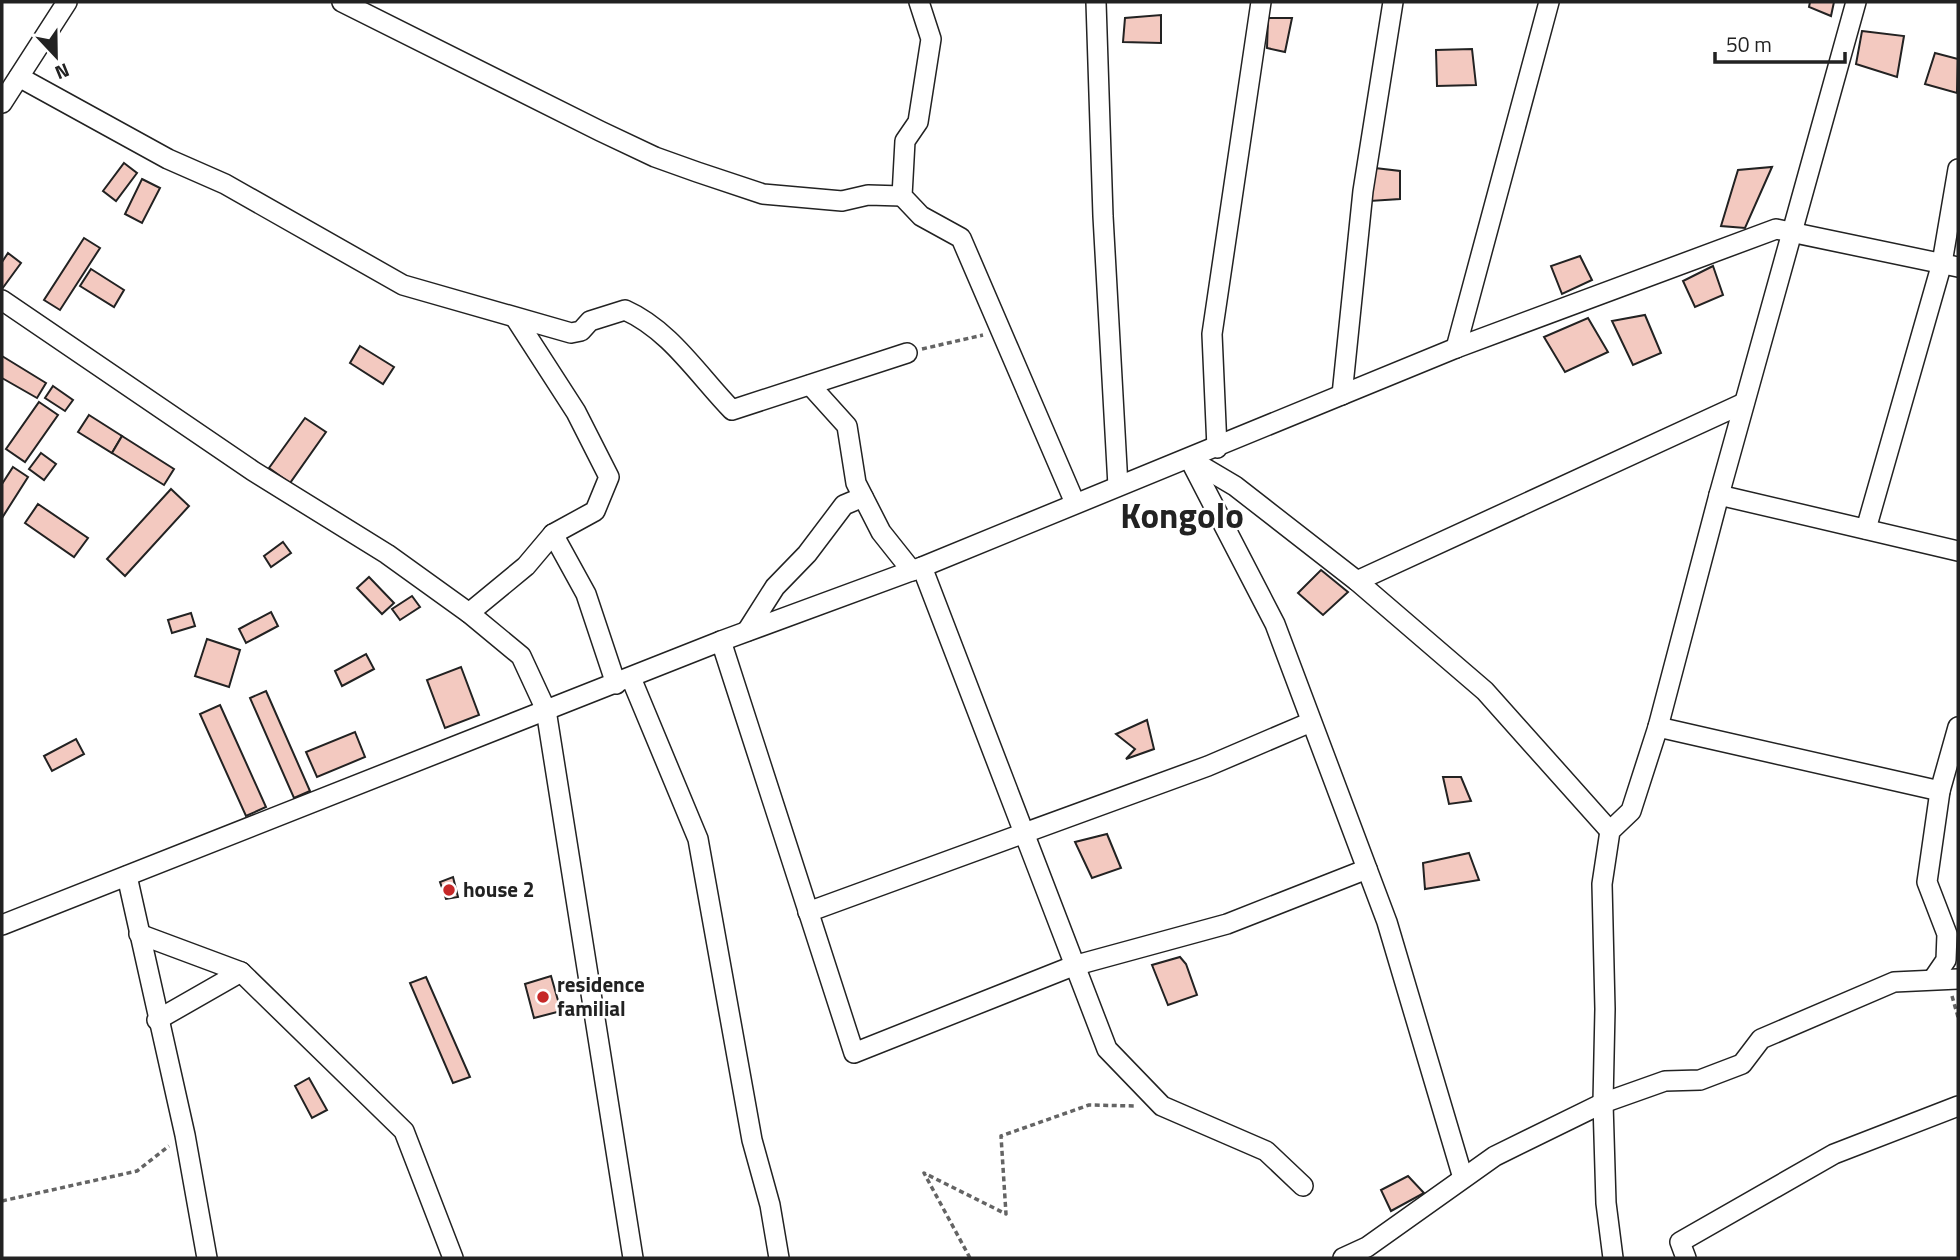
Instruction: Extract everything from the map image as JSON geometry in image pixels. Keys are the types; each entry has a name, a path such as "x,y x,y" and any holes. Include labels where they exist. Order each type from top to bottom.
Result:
{"street":[{"path":"2,103 67,2"},
{"path":"342,2 622,141 697,172 763,194 842,201 868,194 902,196 921,216 961,237 1075,503"},
{"path":"902,196 905,141 918,122 931,39 919,2"},
{"path":"1096,2 1103,216 1118,486"},
{"path":"1216,448 1212,334 1261,2"},
{"path":"1342,395 1363,191 1393,2"},
{"path":"1456,348 1549,2"},
{"path":"1613,1258 1606,1203 1603,1103 1605,1009 1602,884 1610,831 1631,811 1658,727 1718,495 1856,2"},
{"path":"19,76 167,159 225,184 403,285 571,333 581,331 590,321 625,310 642,318 666,336 732,410 907,353"},
{"path":"1866,529 1950,265 1958,169"},
{"path":"2,925 720,641 917,569 1075,503 1190,460 1456,348 1776,229 1950,265"},
{"path":"2,300 253,471 387,554 469,613 521,656 546,710 633,1258"},
{"path":"469,613 526,566 553,534 595,511 609,477 576,412 516,319"},
{"path":"810,385 847,426 856,483 881,532 917,569 1107,1049 1162,1106 1266,1152 1303,1186"},
{"path":"1357,581 1744,403"},
{"path":"1190,460 1235,486 1357,581 1485,691 1610,831"},
{"path":"1190,460 1275,624 1387,922 1463,1178"},
{"path":"1718,495 1958,551"},
{"path":"747,631 775,587 807,554 844,505 863,497"},
{"path":"553,534 586,594 623,681 698,839 752,1140 770,1205 779,1258"},
{"path":"720,641 854,1053 1073,966 1227,924 1367,869"},
{"path":"808,912 1208,766 1311,722"},
{"path":"1658,727 1940,791"},
{"path":"1933,979 1946,960 1947,934 1927,882 1940,791 1958,727"},
{"path":"127,876 157,1020 185,1135 207,1258"},
{"path":"139,934 241,972 404,1131 453,1258"},
{"path":"157,1020 241,972"},
{"path":"1343,1258 1367,1247 1495,1156 1603,1103 1665,1082 1700,1080 1742,1064 1761,1039 1894,982 1958,979"},
{"path":"1686,1258 1680,1242 1834,1154 1958,1106"}],"path":[{"path":"907,353 1002,332"},
{"path":"970,1258 924,1173 1006,1214 1001,1136 1088,1105 1162,1106"},
{"path":"2,1201 137,1171 185,1135"}],"building":[{"path":"1810,2 1834,2 1831,16 1809,7"},
{"path":"1161,15 1161,43 1123,42 1125,18"},
{"path":"1268,18 1292,18 1285,52 1267,48"},
{"path":"1862,31 1904,36 1897,77 1856,64"},
{"path":"1472,49 1476,85 1437,86 1436,50"},
{"path":"1935,53 1958,59 1957,93 1925,84"},
{"path":"124,163 137,173 116,201 103,191"},
{"path":"1772,167 1745,228 1721,226 1738,170"},
{"path":"1375,168 1400,171 1400,199 1370,201"},
{"path":"142,179 160,188 142,223 125,214"},
{"path":"84,238 100,248 60,310 44,300"},
{"path":"8,253 21,263 2,289 2,262"},
{"path":"1580,256 1592,280 1562,294 1551,266"},
{"path":"1713,266 1723,295 1695,307 1683,281"},
{"path":"91,269 124,290 114,307 80,286"},
{"path":"1645,315 1661,353 1633,365 1612,321"},
{"path":"1588,318 1608,352 1565,372 1544,337"},
{"path":"360,346 394,367 383,384 350,363"},
{"path":"2,356 46,383 37,398 2,378"},
{"path":"53,386 73,400 65,411 45,398"},
{"path":"39,402 58,415 25,462 6,449"},
{"path":"89,415 122,436 112,453 78,432"},
{"path":"305,418 326,432 290,483 269,468"},
{"path":"122,436 174,469 164,485 112,453"},
{"path":"41,453 56,464 44,480 29,469"},
{"path":"13,467 28,477 2,518 2,484"},
{"path":"171,489 189,506 125,576 107,559"},
{"path":"38,504 88,538 74,557 25,523"},
{"path":"283,542 291,553 271,567 264,556"},
{"path":"1321,570 1348,592 1323,615 1298,593"},
{"path":"369,577 394,603 382,614 357,588"},
{"path":"412,596 420,607 400,620 392,609"},
{"path":"271,612 278,626 246,643 239,629"},
{"path":"191,613 195,626 172,633 168,620"},
{"path":"207,639 240,650 229,687 195,676"},
{"path":"366,654 374,669 342,686 335,671"},
{"path":"461,667 479,715 445,728 427,680"},
{"path":"266,691 310,791 294,798 250,698"},
{"path":"220,705 266,807 246,816 200,714"},
{"path":"1147,720 1154,749 1126,759 1135,749 1116,734"},
{"path":"355,732 365,757 317,777 306,752"},
{"path":"76,739 84,754 52,771 44,756"},
{"path":"1443,777 1461,777 1471,801 1449,804"},
{"path":"1107,834 1121,868 1092,878 1075,842"},
{"path":"1469,853 1479,880 1425,889 1423,863"},
{"name":"house 2","path":"453,877 458,897 446,899 440,882"},
{"path":"1180,957 1186,964 1197,995 1168,1005 1152,965"},
{"name":"residence familial","path":"551,976 561,1011 534,1018 525,984"},
{"path":"426,977 470,1077 453,1083 410,983"},
{"path":"309,1078 327,1110 312,1118 295,1086"},
{"path":"1408,1176 1424,1193 1391,1211 1381,1190"}],"place":[{"name":"house 2","path":"449,890"},
{"name":"residence familial","path":"543,997"}],"district":[{"name":"Kongolo","path":"1182,516"}]}
